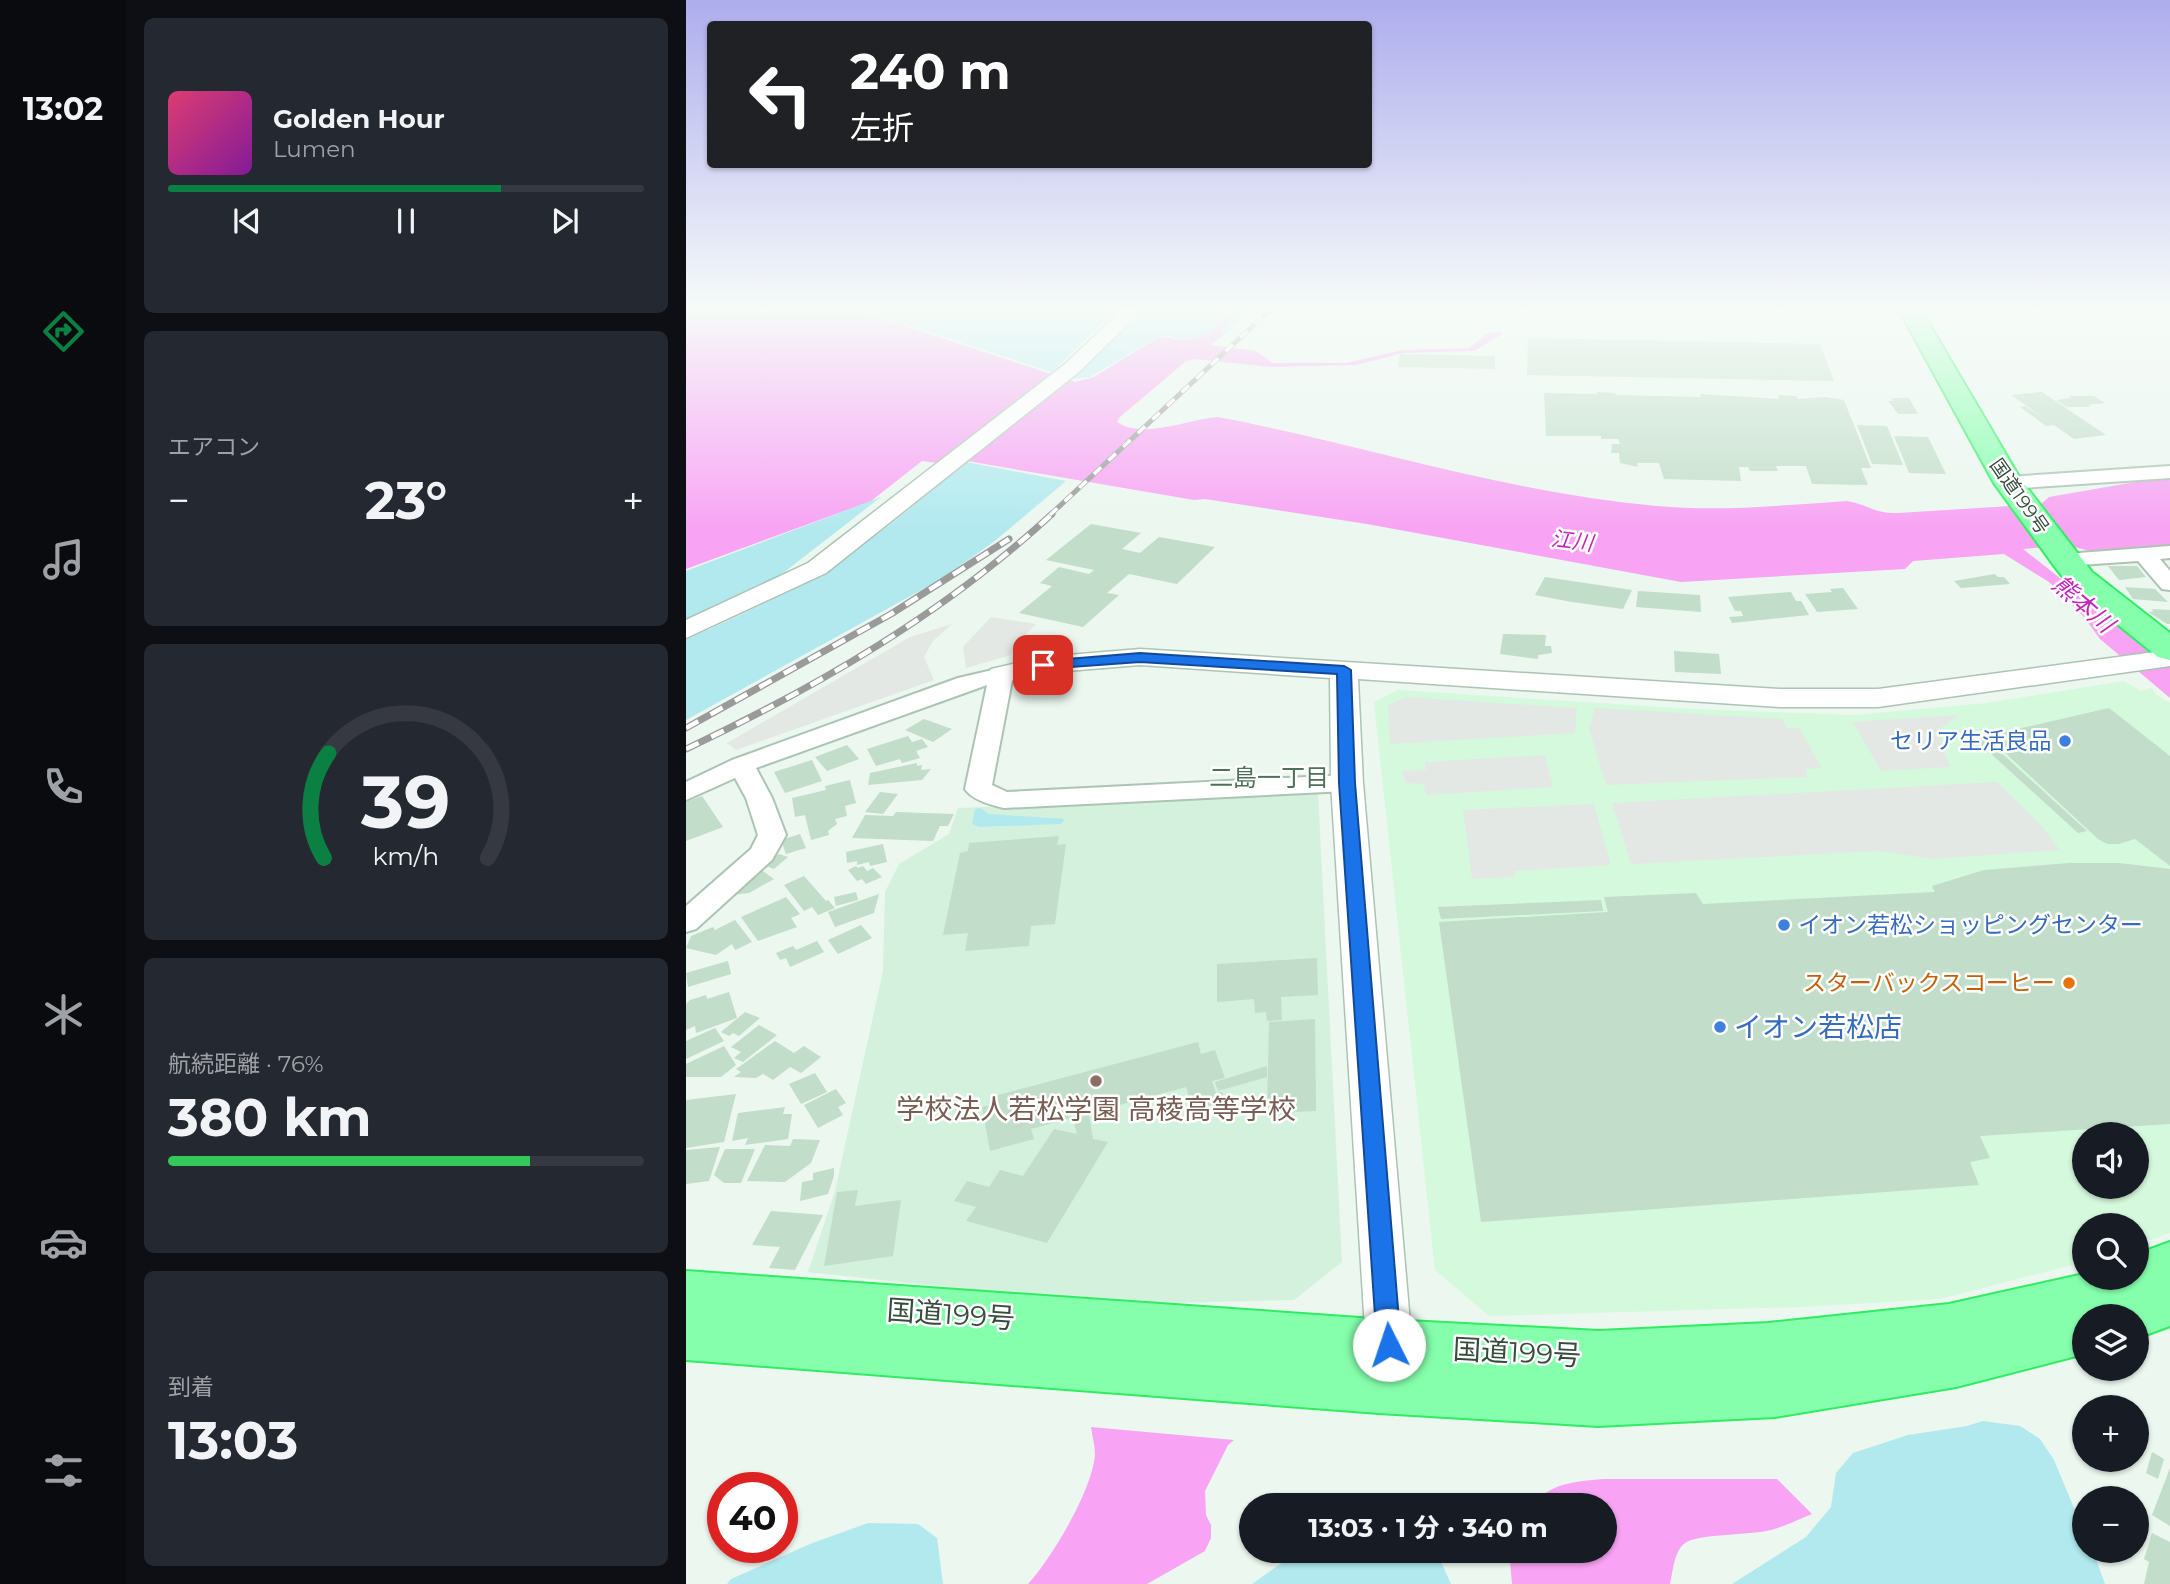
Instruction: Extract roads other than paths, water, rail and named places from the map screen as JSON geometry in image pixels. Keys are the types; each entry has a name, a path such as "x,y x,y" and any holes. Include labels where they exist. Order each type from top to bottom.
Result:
{"highway":[{"name":"国道199号","path":"1952,384 2010,485 2081,579 2170,650"},
{"name":"国道199号","path":"686,1335 1384,1366 1599,1357 1768,1349 1949,1329 2087,1297 2170,1265"},
{"name":"国道199号","path":"686,1295 1384,1366 1598,1399 1775,1390 1956,1361 2072,1332"},
{"path":"2149,1309 2170,1302"}],"street":[{"path":"686,630 817,568 1052,384"},
{"path":"2010,485 2170,471"},
{"path":"2064,557 2170,552"},
{"path":"2143,554 2170,584"},
{"path":"686,792 741,765 966,683 1065,662 1140,657 1779,698 1878,698 2170,657"},
{"path":"1344,670 1347,783 1384,1366"},
{"path":"1001,675 978,789 1004,800 1347,783"},
{"path":"686,922 762,853 772,835 759,798 741,765"}],"water":[{"path":"686,384 1159,384 1117,422 1128,427 1153,429 1218,417 1490,479 1601,500 1657,506 1728,508 1847,501 1884,512 1899,513 2041,504 2049,497 2170,476 2170,548 2090,551 2066,545 2023,549 2170,665 2170,698 2100,639 2083,616 2049,582 2004,554 1913,561 1905,569 1681,582 1367,524 1205,499 1194,500 944,457 937,463 922,461 871,501 686,569"},
{"path":"1091,1427 1234,1440 1228,1445 1205,1491 1211,1538 1205,1551 1147,1584 1028,1584 1059,1541 1087,1485 1095,1454"},
{"path":"1603,1479 1777,1479 1812,1514 1772,1530 1691,1540 1681,1547 1676,1556 1670,1584 1512,1584 1510,1563 1617,1563 1617,1493 1546,1493 1574,1482"}],"railway":[{"path":"1050,515 1191,384"},
{"path":"686,749 831,674 924,616 1011,550 1052,514"},
{"path":"686,728 891,614 1009,539"}],"place":[{"name":"セリア生活良品","path":"2065,741"},
{"name":"イオン若松ショッピングセンター","path":"1784,925"},
{"name":"スターバックスコーヒー","path":"2069,983"},
{"name":"イオン若松店","path":"1720,1027"},
{"name":"学校法人若松学園 高稜高等学校","path":"1096,1081"}],"district":[{"name":"二島一丁目","path":"1269,778"}],"water label":[{"name":"江川","path":"1572,541"},
{"name":"熊本川","path":"2083,604"}]}
